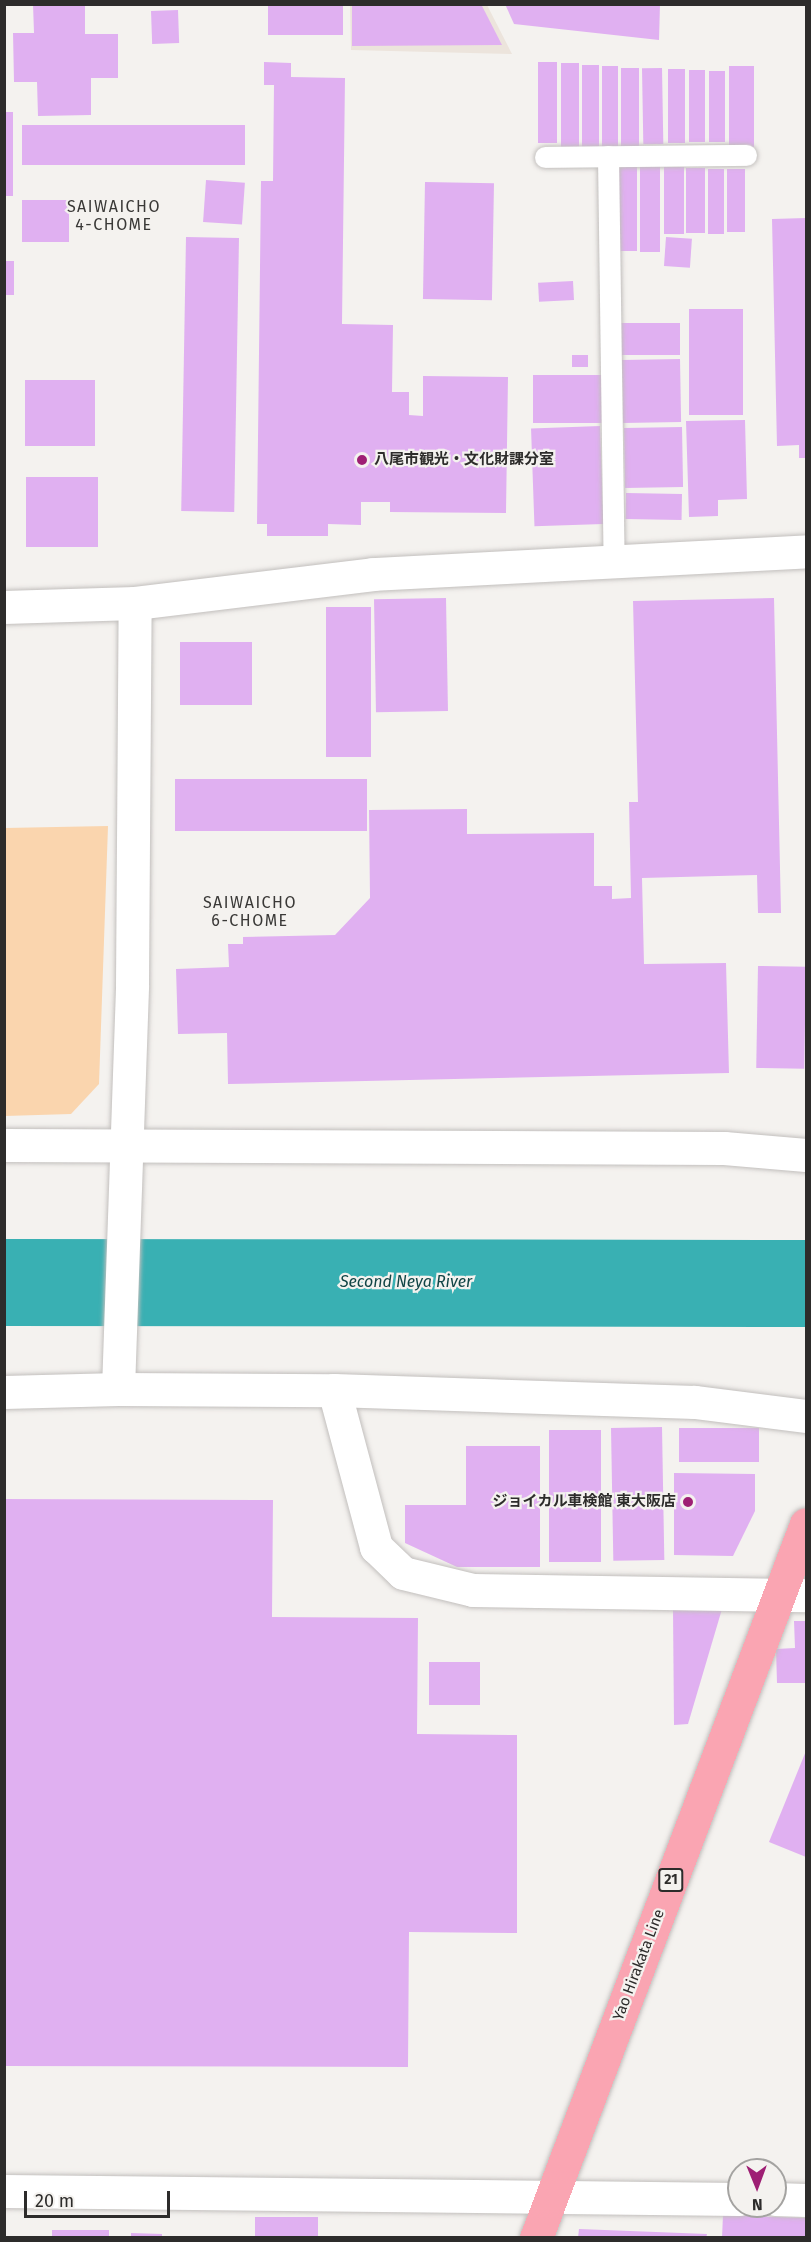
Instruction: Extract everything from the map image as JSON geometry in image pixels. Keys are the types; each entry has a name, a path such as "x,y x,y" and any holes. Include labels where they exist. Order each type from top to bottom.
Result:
{"main road":[{"name":"Yao Hirakata Line","path":"536,2238 793,1595 807,1524"}],"street":[{"path":"4,607 135,603 373,573 807,551"},
{"path":"117,1389 132,985 135,603"},
{"path":"4,1145 723,1148 807,1155"},
{"path":"4,1392 117,1389 334,1390 695,1402 807,1416"},
{"path":"334,1390 376,1547 403,1573 473,1590 793,1595"},
{"path":"4,2191 727,2199"},
{"path":"787,2199 807,2200"}],"lane":[{"path":"544,157 746,155"},
{"path":"608,156 614,561"}],"shaded area":[{"path":"350,5 487,5 512,54 351,50"},
{"path":"108,826 99,1084 71,1114 5,1116 5,828"}],"building":[{"path":"33,4 85,4 85,34 118,34 118,78 91,78 91,115 38,116 37,82 14,82 13,33 34,33"},
{"path":"268,4 343,4 343,35 268,35"},
{"path":"352,4 481,4 502,45 352,46"},
{"path":"505,4 660,4 659,40 514,24"},
{"path":"178,10 179,43 152,44 151,11"},
{"path":"264,62 291,63 291,77 345,78 342,324 393,325 392,392 409,392 409,415 423,416 423,376 508,377 506,513 390,512 390,502 361,502 361,525 328,524 328,536 267,536 267,524 257,524 261,181 273,181 274,85 264,85"},
{"path":"538,62 557,62 557,143 538,143"},
{"path":"561,63 579,63 579,147 561,147"},
{"path":"582,65 599,65 599,148 582,148"},
{"path":"602,66 618,66 618,148 602,148"},
{"path":"729,66 754,66 754,147 729,147"},
{"path":"621,68 639,68 639,147 621,147"},
{"path":"642,68 662,68 663,144 643,144"},
{"path":"668,69 685,69 685,143 668,143"},
{"path":"689,70 705,70 705,142 689,142"},
{"path":"709,71 725,71 725,142 709,142"},
{"path":"4,112 13,112 13,196 4,196"},
{"path":"22,125 245,125 245,165 22,165"},
{"path":"617,163 637,163 637,251 617,251"},
{"path":"640,163 660,163 660,252 640,252"},
{"path":"664,167 684,167 684,234 664,234"},
{"path":"686,168 705,168 705,233 686,233"},
{"path":"708,169 724,169 724,234 708,234"},
{"path":"727,169 745,169 745,232 727,232"},
{"path":"206,180 245,183 242,225 203,222"},
{"path":"425,182 494,183 492,300 423,299"},
{"path":"22,200 69,200 69,242 22,242"},
{"path":"806,218 806,458 799,458 799,445 777,446 772,219"},
{"path":"186,237 239,238 234,512 181,511"},
{"path":"666,237 692,239 690,268 664,266"},
{"path":"4,261 14,261 14,295 4,295"},
{"path":"573,281 574,300 539,302 538,283"},
{"path":"689,309 743,309 743,415 689,415"},
{"path":"617,323 680,323 680,355 617,355"},
{"path":"572,355 588,355 588,367 572,367"},
{"path":"680,359 681,422 623,423 622,360"},
{"path":"533,375 602,375 602,423 533,423"},
{"path":"25,380 95,380 95,446 25,446"},
{"path":"745,420 747,499 718,500 718,516 689,517 686,421"},
{"path":"600,426 603,524 534,526 531,428"},
{"path":"682,427 683,487 625,488 624,428"},
{"path":"26,477 98,477 98,547 26,547"},
{"path":"626,493 682,494 682,520 626,519"},
{"path":"446,598 448,711 376,712 374,599"},
{"path":"774,598 781,913 758,913 757,875 642,878 644,964 726,963 729,1073 228,1084 227,1033 178,1034 176,969 229,967 228,944 243,944 243,937 335,935 370,898 369,810 467,809 467,834 594,833 594,886 612,886 612,899 631,898 629,802 638,802 633,601"},
{"path":"326,607 371,607 371,757 326,757"},
{"path":"180,642 252,642 252,705 180,705"},
{"path":"175,779 367,779 367,831 175,831"},
{"path":"758,966 806,967 804,1069 756,1068"},
{"path":"662,1427 664,1560 613,1561 611,1428"},
{"path":"679,1428 759,1428 759,1462 679,1462"},
{"path":"549,1430 601,1430 601,1562 549,1562"},
{"path":"466,1446 540,1446 540,1567 457,1567 405,1543 405,1505 466,1505"},
{"path":"674,1473 755,1474 755,1511 733,1556 674,1555"},
{"path":"4,1499 273,1500 272,1617 418,1618 417,1734 517,1735 517,1933 409,1932 408,2067 4,2066"},
{"path":"673,1609 722,1609 688,1724 674,1725"},
{"path":"794,1621 806,1621 806,1683 777,1683 776,1649 795,1648"},
{"path":"429,1662 480,1662 480,1705 429,1705"},
{"path":"806,1751 806,1857 769,1842"},
{"path":"723,2215 727,2215 727,2218 806,2218 806,2238 722,2238"},
{"path":"255,2217 318,2217 318,2238 255,2238"},
{"path":"579,2229 707,2234 706,2238 578,2238"},
{"path":"52,2230 109,2230 109,2238 52,2238"},
{"path":"131,2233 162,2234 162,2238 131,2238"}],"waterway":[{"name":"Second Neya River","path":"4,1282 806,1283"}],"place":[{"name":"八尾市観光・文化財課分室","path":"362,460"},
{"name":"ジョイカル車検館 東大阪店","path":"688,1502"}],"district":[{"name":"SAIWAICHO 4-CHOME","path":"114,216"},
{"name":"SAIWAICHO 6-CHOME","path":"250,912"}]}
